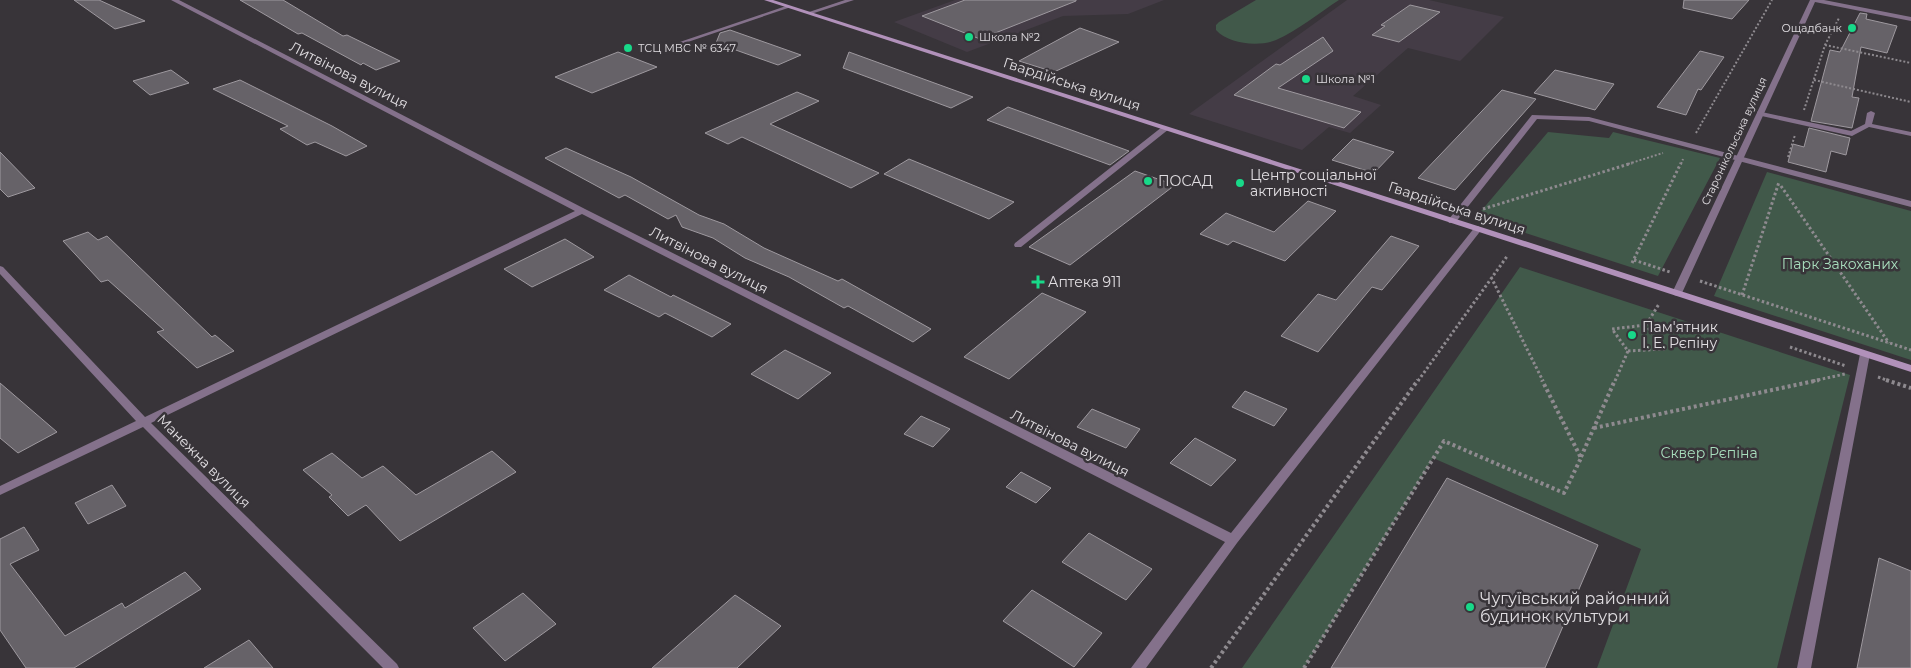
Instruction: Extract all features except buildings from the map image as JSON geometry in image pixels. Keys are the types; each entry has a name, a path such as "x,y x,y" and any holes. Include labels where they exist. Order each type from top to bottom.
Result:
{"street":[{"name":"Литвінова вулиця","path":"174,0 582,211 1233,540"},
{"name":"Гвардійська вулиця","path":"767,0 1911,369"},
{"path":"809,14 851,0"},
{"path":"1814,0 1911,19"},
{"name":"Старонікольська вулиця","path":"1677,293 1814,0"},
{"path":"668,47 788,7"},
{"path":"1760,113 1852,134 1868,125 1911,134"},
{"path":"1868,125 1871,113"},
{"path":"1452,221 1535,117 1589,119 1739,157 1911,204"},
{"path":"1018,246 1165,129"},
{"path":"0,491 582,211"},
{"path":"1138,668 1233,540 1478,229"},
{"name":"Манежна вулиця","path":"0,269 144,422 392,668"},
{"path":"1804,668 1860,371 1865,354"}],"path":[{"path":"1823,52 1845,6"},
{"path":"1825,45 1911,63"},
{"path":"1814,80 1911,102"},
{"path":"1779,183 1889,343"},
{"path":"1211,668 1508,255"},
{"path":"1634,260 1911,350"},
{"path":"1491,277 1581,458"},
{"path":"1646,325 1659,304"},
{"path":"1628,351 1612,329 1646,325"},
{"path":"1628,351 1664,349 1646,325"},
{"path":"1304,668 1444,441 1564,493 1628,351"},
{"path":"1594,428 1860,371"}],"shaded area":[{"name":"Школа №2","path":"955,0 1164,0 1128,14 1063,16 967,52 894,22"},
{"name":"Школа №1","path":"1347,0 1429,0 1504,17 1460,61 1408,48 1353,96 1381,105 1350,133 1329,127 1302,150 1189,114"}],"green space":[{"path":"1256,0 1339,0 1292,32 1269,42 1244,43 1221,35 1216,30 1216,25 1219,22"},
{"path":"1548,132 1609,138 1613,132 1720,158 1658,276 1476,217"},
{"name":"Парк Закоханих","path":"1767,172 1911,211 1911,360 1714,296"},
{"name":"Сквер Рєпіна","path":"1520,267 1850,375 1777,668 1597,668 1641,549 1433,458 1304,668 1242,668"}],"place":[{"name":"Ощадбанк","path":"1852,28"},
{"name":"Школа №2","path":"969,37"},
{"name":"ТСЦ МВС № 6347","path":"628,48"},
{"name":"Школа №1","path":"1306,79"},
{"name":"ПОСАД","path":"1148,181"},
{"name":"Центр соціальної активності","path":"1240,183"},
{"name":"Аптека 911","path":"1038,282"},
{"name":"Пам'ятник І. Е. Рєпіну","path":"1632,335"},
{"name":"Чугуївський районний будинок культури","path":"1470,607"}]}
